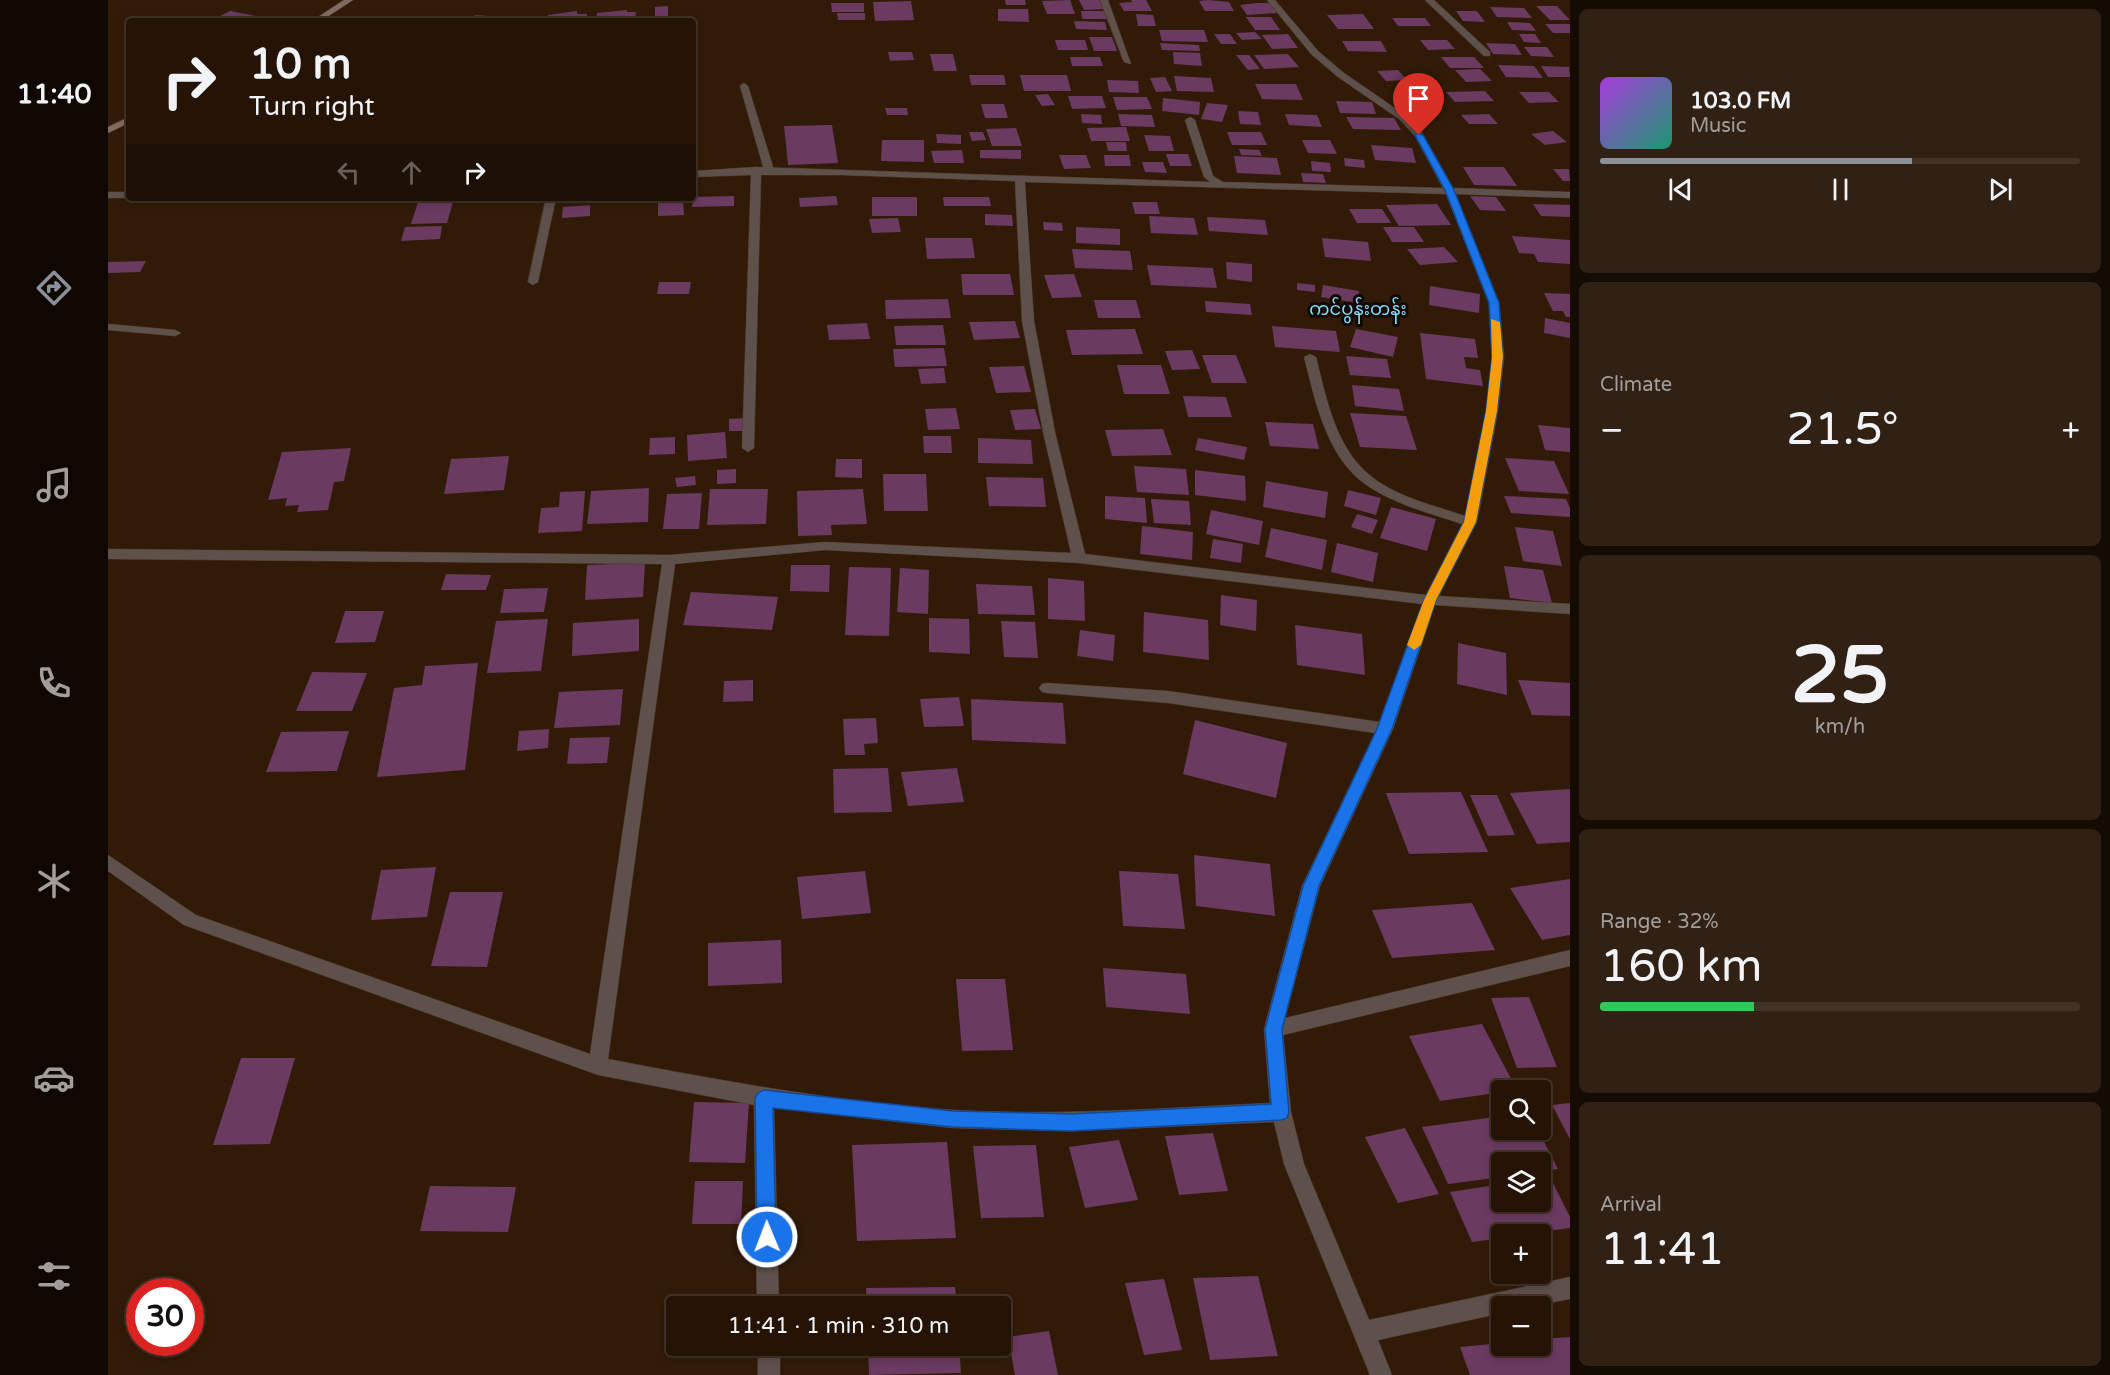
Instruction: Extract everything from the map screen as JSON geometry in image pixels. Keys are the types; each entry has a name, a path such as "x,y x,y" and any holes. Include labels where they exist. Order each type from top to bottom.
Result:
{"street":[{"path":"321,18 349,0"},
{"path":"1104,0 1128,62"},
{"path":"1271,0 1315,53 1341,75 1402,117 1413,129 1449,190 1494,303 1498,357 1492,411 1470,522 1430,600 1384,729 1311,886 1273,1029 1281,1112 1294,1164 1381,1375"},
{"path":"1429,0 1487,54"},
{"path":"744,86 769,170"},
{"path":"1190,120 1209,177 1222,186"},
{"path":"108,130 126,121"},
{"path":"696,174 756,170 843,170 1222,186 1449,190 1570,195"},
{"path":"747,448 756,170"},
{"path":"1020,179 1028,321 1049,432 1079,558"},
{"path":"108,195 126,195"},
{"path":"533,282 550,201"},
{"path":"108,327 175,333"},
{"path":"1310,357 1324,411 1351,464 1366,479 1389,493 1470,522"},
{"path":"108,554 669,560 825,546 1079,558 1430,600 1570,609"},
{"path":"598,1066 669,560"},
{"path":"1047,688 1168,697 1384,729"},
{"path":"108,862 189,921 598,1066 764,1098 953,1119 1059,1122 1281,1112"},
{"path":"1273,1029 1570,958"},
{"path":"764,1098 768,1296"},
{"path":"1364,1332 1570,1288"},
{"path":"769,1356 769,1375"}],"building":[{"path":"1005,0 1025,0 1026,5 1006,5"},
{"path":"1070,0 1075,14 1047,14 1042,1"},
{"path":"1079,0 1100,0 1104,9 1084,10"},
{"path":"1131,0 1146,0 1152,11 1124,11 1119,3 1132,2"},
{"path":"911,1 914,20 875,21 873,2"},
{"path":"1199,1 1229,2 1234,11 1205,11"},
{"path":"831,3 864,3 864,12 832,12"},
{"path":"1270,3 1277,13 1247,15 1240,5"},
{"path":"668,6 668,16 655,16 655,7"},
{"path":"1536,6 1557,6 1570,20 1550,20"},
{"path":"1490,7 1524,8 1532,18 1497,17"},
{"path":"998,9 1028,9 1029,22 998,21"},
{"path":"627,10 627,12 636,12 635,18 596,18 597,13"},
{"path":"230,11 261,17 259,18 217,18"},
{"path":"577,11 577,14 587,14 587,18 548,18 548,15"},
{"path":"1081,11 1106,11 1107,19 1082,19"},
{"path":"1456,11 1477,11 1485,22 1463,21"},
{"path":"837,13 865,13 865,20 838,20"},
{"path":"1136,14 1153,15 1156,26 1138,26"},
{"path":"1363,14 1374,29 1338,29 1327,15"},
{"path":"475,15 501,17 500,18 472,18"},
{"path":"1246,17 1271,17 1280,30 1255,30"},
{"path":"1392,18 1425,18 1431,26 1398,26"},
{"path":"1074,21 1105,22 1107,30 1076,29"},
{"path":"1507,22 1530,23 1536,31 1512,30"},
{"path":"1545,24 1570,24 1570,33 1553,33"},
{"path":"1159,30 1204,30 1208,42 1162,41"},
{"path":"1255,32 1262,39 1242,40 1236,33"},
{"path":"1214,34 1230,34 1237,44 1221,44"},
{"path":"1288,34 1298,48 1272,49 1262,35"},
{"path":"1519,34 1535,34 1541,43 1524,42"},
{"path":"1089,37 1112,37 1117,51 1094,51"},
{"path":"1055,40 1085,40 1088,50 1058,50"},
{"path":"1420,40 1447,40 1455,49 1428,50"},
{"path":"1342,41 1381,41 1387,52 1348,51"},
{"path":"1160,43 1199,45 1200,51 1162,50"},
{"path":"1486,43 1515,44 1522,55 1493,54"},
{"path":"1524,47 1547,47 1554,57 1531,56"},
{"path":"888,52 912,52 914,60 890,61"},
{"path":"1173,52 1200,53 1202,66 1174,64"},
{"path":"930,54 953,54 957,71 934,71"},
{"path":"1288,54 1299,67 1264,69 1254,55"},
{"path":"1236,55 1249,55 1260,69 1248,70"},
{"path":"1070,57 1100,57 1103,66 1072,66"},
{"path":"1441,57 1474,57 1484,68 1450,68"},
{"path":"1498,65 1534,66 1543,78 1506,77"},
{"path":"1541,66 1569,67 1570,77 1548,77"},
{"path":"1480,69 1492,81 1466,82 1455,70"},
{"path":"1398,70 1407,80 1386,81 1377,71"},
{"path":"969,75 1004,75 1006,85 971,85"},
{"path":"1020,75 1067,75 1071,91 1024,91"},
{"path":"1174,76 1211,78 1214,92 1177,91"},
{"path":"1165,77 1172,91 1156,92 1150,78"},
{"path":"1107,80 1138,81 1139,93 1109,92"},
{"path":"1255,84 1296,84 1303,100 1262,99"},
{"path":"1435,91 1444,101 1419,102 1410,92"},
{"path":"1485,91 1494,101 1455,102 1446,92"},
{"path":"1519,92 1549,92 1559,102 1529,103"},
{"path":"1048,94 1055,105 1042,106 1035,95"},
{"path":"1068,96 1102,96 1106,108 1072,109"},
{"path":"1113,97 1147,97 1152,109 1117,110"},
{"path":"1163,98 1200,102 1199,115 1162,111"},
{"path":"1336,101 1372,102 1376,114 1340,113"},
{"path":"1207,103 1228,105 1222,122 1201,119"},
{"path":"981,104 1004,104 1008,118 985,118"},
{"path":"885,108 907,108 908,115 887,115"},
{"path":"1238,111 1258,112 1261,125 1240,124"},
{"path":"1081,114 1101,115 1102,124 1082,123"},
{"path":"1118,114 1152,115 1155,127 1121,126"},
{"path":"1285,114 1317,115 1322,127 1289,125"},
{"path":"1489,114 1498,124 1469,124 1461,115"},
{"path":"1346,117 1394,118 1401,130 1353,129"},
{"path":"832,125 838,163 788,165 784,126"},
{"path":"1126,127 1130,141 1091,141 1087,128"},
{"path":"1016,128 1022,146 992,146 986,129"},
{"path":"1553,131 1567,142 1545,145 1531,134"},
{"path":"969,132 983,132 986,140 972,141"},
{"path":"1227,132 1261,132 1267,145 1232,145"},
{"path":"936,134 961,135 961,144 937,143"},
{"path":"1144,135 1170,136 1174,151 1149,151"},
{"path":"882,140 924,140 924,162 881,161"},
{"path":"1302,140 1330,140 1337,154 1308,153"},
{"path":"1106,142 1126,142 1127,151 1108,151"},
{"path":"1371,145 1412,148 1416,163 1375,160"},
{"path":"1239,149 1259,150 1262,156 1241,155"},
{"path":"962,150 964,163 934,163 931,151"},
{"path":"980,150 1021,150 1021,159 980,158"},
{"path":"1166,154 1188,154 1192,166 1170,166"},
{"path":"1059,155 1086,155 1091,168 1064,169"},
{"path":"1104,155 1129,155 1131,166 1105,166"},
{"path":"1234,156 1277,158 1281,175 1237,173"},
{"path":"1344,158 1364,160 1365,168 1345,166"},
{"path":"1311,161 1330,163 1331,172 1312,171"},
{"path":"1142,162 1163,162 1167,173 1145,172"},
{"path":"1463,167 1504,167 1517,186 1474,185"},
{"path":"1553,169 1569,169 1570,181 1563,181"},
{"path":"1301,173 1323,174 1326,183 1303,182"},
{"path":"734,196 734,206 692,207 696,197"},
{"path":"836,196 838,205 800,207 799,198"},
{"path":"1470,196 1496,197 1506,211 1480,210"},
{"path":"872,197 917,197 917,216 872,216"},
{"path":"943,197 989,197 991,206 944,206"},
{"path":"418,201 453,201 447,223 411,224"},
{"path":"683,201 684,215 658,216 658,202"},
{"path":"1132,202 1157,202 1160,214 1135,214"},
{"path":"1437,204 1451,225 1399,226 1386,205"},
{"path":"1533,204 1570,205 1570,217 1541,216"},
{"path":"590,205 590,216 562,218 563,207"},
{"path":"1349,209 1382,209 1391,223 1357,223"},
{"path":"985,214 1012,215 1013,226 985,225"},
{"path":"1149,216 1194,218 1198,235 1151,233"},
{"path":"1207,217 1265,220 1268,235 1209,231"},
{"path":"898,218 901,232 872,233 869,219"},
{"path":"1043,222 1062,223 1063,231 1044,230"},
{"path":"442,226 440,239 401,241 405,227"},
{"path":"1076,227 1120,229 1120,245 1076,243"},
{"path":"1383,227 1414,227 1424,242 1392,242"},
{"path":"1512,236 1570,240 1570,264 1538,262 1534,254 1519,253"},
{"path":"925,238 972,238 975,258 927,259"},
{"path":"1322,238 1368,242 1371,261 1325,257"},
{"path":"1444,247 1458,262 1420,265 1407,249"},
{"path":"1072,249 1130,251 1133,270 1075,268"},
{"path":"146,261 140,272 108,273 108,262"},
{"path":"1226,262 1252,264 1252,282 1227,279"},
{"path":"1147,265 1213,268 1217,288 1151,285"},
{"path":"961,274 1010,274 1014,295 963,295"},
{"path":"1074,274 1082,297 1052,298 1044,275"},
{"path":"659,282 691,282 689,294 657,294"},
{"path":"1297,283 1315,285 1315,292 1297,290"},
{"path":"1323,285 1359,291 1358,303 1321,297"},
{"path":"1430,286 1480,294 1479,313 1429,305"},
{"path":"1544,293 1570,294 1570,317 1566,317 1563,311 1553,311"},
{"path":"948,299 951,318 886,319 885,300"},
{"path":"1094,300 1136,300 1141,318 1098,318"},
{"path":"1205,301 1250,304 1252,315 1206,312"},
{"path":"1545,318 1570,323 1570,338 1544,333"},
{"path":"1015,321 1020,338 974,340 969,322"},
{"path":"867,323 870,339 829,340 827,325"},
{"path":"943,325 946,345 896,345 894,326"},
{"path":"1272,326 1336,331 1340,352 1275,347"},
{"path":"1135,329 1143,354 1072,355 1066,330"},
{"path":"1356,329 1398,337 1393,357 1350,347"},
{"path":"1420,333 1475,339 1478,358 1464,357 1466,368 1480,370 1483,386 1426,379"},
{"path":"944,348 947,366 895,367 893,349"},
{"path":"1192,350 1200,369 1172,370 1165,351"},
{"path":"1202,355 1236,355 1247,383 1212,383"},
{"path":"1346,356 1387,359 1391,378 1350,375"},
{"path":"1117,365 1161,365 1170,394 1124,394"},
{"path":"1024,366 1031,392 996,393 989,367"},
{"path":"944,368 946,383 921,384 918,369"},
{"path":"1352,385 1399,389 1404,411 1355,406"},
{"path":"1183,396 1226,397 1232,417 1188,417"},
{"path":"956,408 960,429 928,430 925,409"},
{"path":"1035,409 1041,429 1015,430 1010,410"},
{"path":"1350,413 1406,416 1417,450 1360,447"},
{"path":"746,418 746,431 729,431 729,419"},
{"path":"1265,422 1313,424 1319,449 1270,446"},
{"path":"1538,425 1570,428 1570,452 1545,450"},
{"path":"1163,429 1172,455 1112,456 1105,430"},
{"path":"725,432 727,458 688,461 687,435"},
{"path":"923,436 951,436 952,453 924,453"},
{"path":"675,437 675,454 649,455 650,438"},
{"path":"978,438 1031,440 1033,464 978,463"},
{"path":"1198,438 1247,447 1244,460 1195,450"},
{"path":"351,448 344,481 334,482 328,510 297,512 299,505 285,506 287,498 268,500 282,452"},
{"path":"509,456 504,490 444,494 451,459"},
{"path":"1505,458 1554,461 1569,494 1519,491"},
{"path":"836,459 862,459 862,478 835,477"},
{"path":"1134,466 1186,469 1189,495 1137,492"},
{"path":"736,469 736,483 717,484 717,470"},
{"path":"1195,470 1245,476 1246,501 1195,495"},
{"path":"883,474 926,474 928,511 884,511"},
{"path":"695,476 696,485 677,487 675,478"},
{"path":"986,477 1043,478 1046,507 989,506"},
{"path":"1266,481 1328,492 1325,518 1263,507"},
{"path":"649,488 648,522 587,524 591,491"},
{"path":"710,489 768,489 766,524 707,525"},
{"path":"863,489 867,524 831,525 832,535 798,536 797,491"},
{"path":"1348,490 1381,498 1376,515 1344,506"},
{"path":"585,491 582,531 538,533 541,508 559,507 560,492"},
{"path":"702,493 699,529 663,529 667,494"},
{"path":"1105,496 1145,498 1147,523 1105,519"},
{"path":"1504,496 1566,499 1570,508 1570,517 1511,513"},
{"path":"1151,499 1189,501 1191,525 1154,523"},
{"path":"1391,507 1436,519 1427,551 1380,538"},
{"path":"1211,510 1263,521 1259,545 1206,534"},
{"path":"1357,514 1378,520 1372,534 1351,527"},
{"path":"1142,526 1193,532 1192,560 1140,554"},
{"path":"1515,527 1553,531 1562,566 1523,561"},
{"path":"1271,528 1327,540 1322,570 1265,557"},
{"path":"1213,539 1243,544 1241,563 1210,558"},
{"path":"1337,543 1378,553 1373,582 1331,572"},
{"path":"645,563 643,597 585,600 587,565"},
{"path":"791,565 830,565 829,592 790,591"},
{"path":"1504,566 1543,570 1552,603 1510,598"},
{"path":"849,567 891,568 889,636 845,635"},
{"path":"900,568 929,570 928,614 897,612"},
{"path":"446,574 491,575 486,590 441,590"},
{"path":"1048,578 1084,581 1085,621 1048,619"},
{"path":"976,584 1032,586 1035,615 978,614"},
{"path":"548,588 544,612 500,613 504,589"},
{"path":"691,592 778,597 772,630 683,625"},
{"path":"1221,595 1257,600 1256,631 1220,625"},
{"path":"345,611 384,611 375,642 335,643"},
{"path":"1144,612 1208,620 1209,660 1143,652"},
{"path":"929,618 969,619 970,654 929,652"},
{"path":"548,619 541,671 487,673 496,621"},
{"path":"639,619 639,651 572,656 573,623"},
{"path":"1001,621 1035,622 1038,658 1004,657"},
{"path":"1295,625 1362,634 1365,675 1297,665"},
{"path":"1080,630 1115,635 1113,661 1077,656"},
{"path":"1458,643 1506,653 1507,695 1457,684"},
{"path":"478,663 465,770 377,777 394,688 422,685 425,666"},
{"path":"312,672 367,673 352,711 296,711"},
{"path":"753,680 753,701 723,702 724,681"},
{"path":"1518,680 1570,683 1570,716 1532,715"},
{"path":"623,689 620,725 554,728 559,692"},
{"path":"959,697 964,726 924,727 920,699"},
{"path":"971,699 1063,703 1066,744 972,740"},
{"path":"876,718 878,743 864,744 865,755 845,755 843,719"},
{"path":"1195,720 1287,743 1276,798 1183,774"},
{"path":"549,729 548,748 517,751 519,731"},
{"path":"349,731 337,771 266,772 281,732"},
{"path":"610,737 607,763 567,764 570,738"},
{"path":"888,768 892,812 834,813 833,769"},
{"path":"957,768 964,802 908,806 901,772"},
{"path":"1570,789 1570,842 1537,844 1510,793"},
{"path":"1461,792 1488,852 1409,854 1386,793"},
{"path":"1470,795 1497,795 1515,835 1488,836"},
{"path":"1194,855 1270,864 1275,916 1196,906"},
{"path":"436,867 427,917 371,920 381,870"},
{"path":"865,871 871,913 802,919 797,877"},
{"path":"1119,871 1178,874 1185,929 1123,926"},
{"path":"1570,879 1570,935 1542,940 1510,888"},
{"path":"450,892 503,892 487,967 431,966"},
{"path":"1472,903 1495,950 1392,958 1372,910"},
{"path":"781,940 782,983 708,986 708,943"},
{"path":"1103,968 1186,974 1190,1014 1106,1007"},
{"path":"956,979 1005,979 1013,1050 962,1051"},
{"path":"1529,997 1557,1067 1517,1068 1491,998"},
{"path":"1482,1024 1512,1080 1491,1080 1491,1094 1440,1101 1409,1036"},
{"path":"241,1058 295,1058 270,1144 213,1145"},
{"path":"694,1102 749,1103 745,1163 689,1162"},
{"path":"1570,1103 1570,1139 1552,1105"},
{"path":"1491,1118 1491,1140 1543,1140 1549,1152 1491,1152 1491,1178 1448,1184 1422,1127"},
{"path":"1405,1128 1439,1194 1398,1203 1365,1137"},
{"path":"1213,1133 1228,1191 1179,1195 1165,1136"},
{"path":"1119,1140 1138,1200 1085,1208 1069,1147"},
{"path":"947,1142 956,1238 857,1241 852,1145"},
{"path":"1036,1145 1044,1217 981,1218 973,1146"},
{"path":"1551,1155 1558,1169 1551,1170"},
{"path":"1551,1179 1570,1217 1570,1228 1551,1231 1551,1224 1491,1224 1491,1239 1472,1242 1450,1192 1491,1186 1491,1212 1551,1212"},
{"path":"695,1181 743,1181 741,1224 692,1224"},
{"path":"430,1186 516,1187 508,1232 420,1231"},
{"path":"1258,1276 1278,1356 1210,1360 1193,1278"},
{"path":"1164,1279 1182,1350 1144,1355 1125,1283"},
{"path":"955,1287 956,1296 866,1296 866,1288"},
{"path":"1049,1331 1058,1375 1015,1375 1011,1337"},
{"path":"1570,1337 1570,1375 1470,1375 1460,1347 1491,1344 1491,1356 1551,1356 1551,1338"},
{"path":"868,1356 960,1356 961,1373 869,1375"}],"slow traffic":[{"path":"1414,645 1430,600 1470,522 1492,411 1498,357 1495,322"}],"district":[{"name":"ကင်ပွန်းတန်း","path":"1358,309"}],"route":[{"path":"767,1237 764,1098 953,1119 1071,1122 1281,1112 1273,1029 1311,886 1384,729 1430,600 1470,522 1492,411 1498,357 1494,303 1449,190 1419,135"}]}
